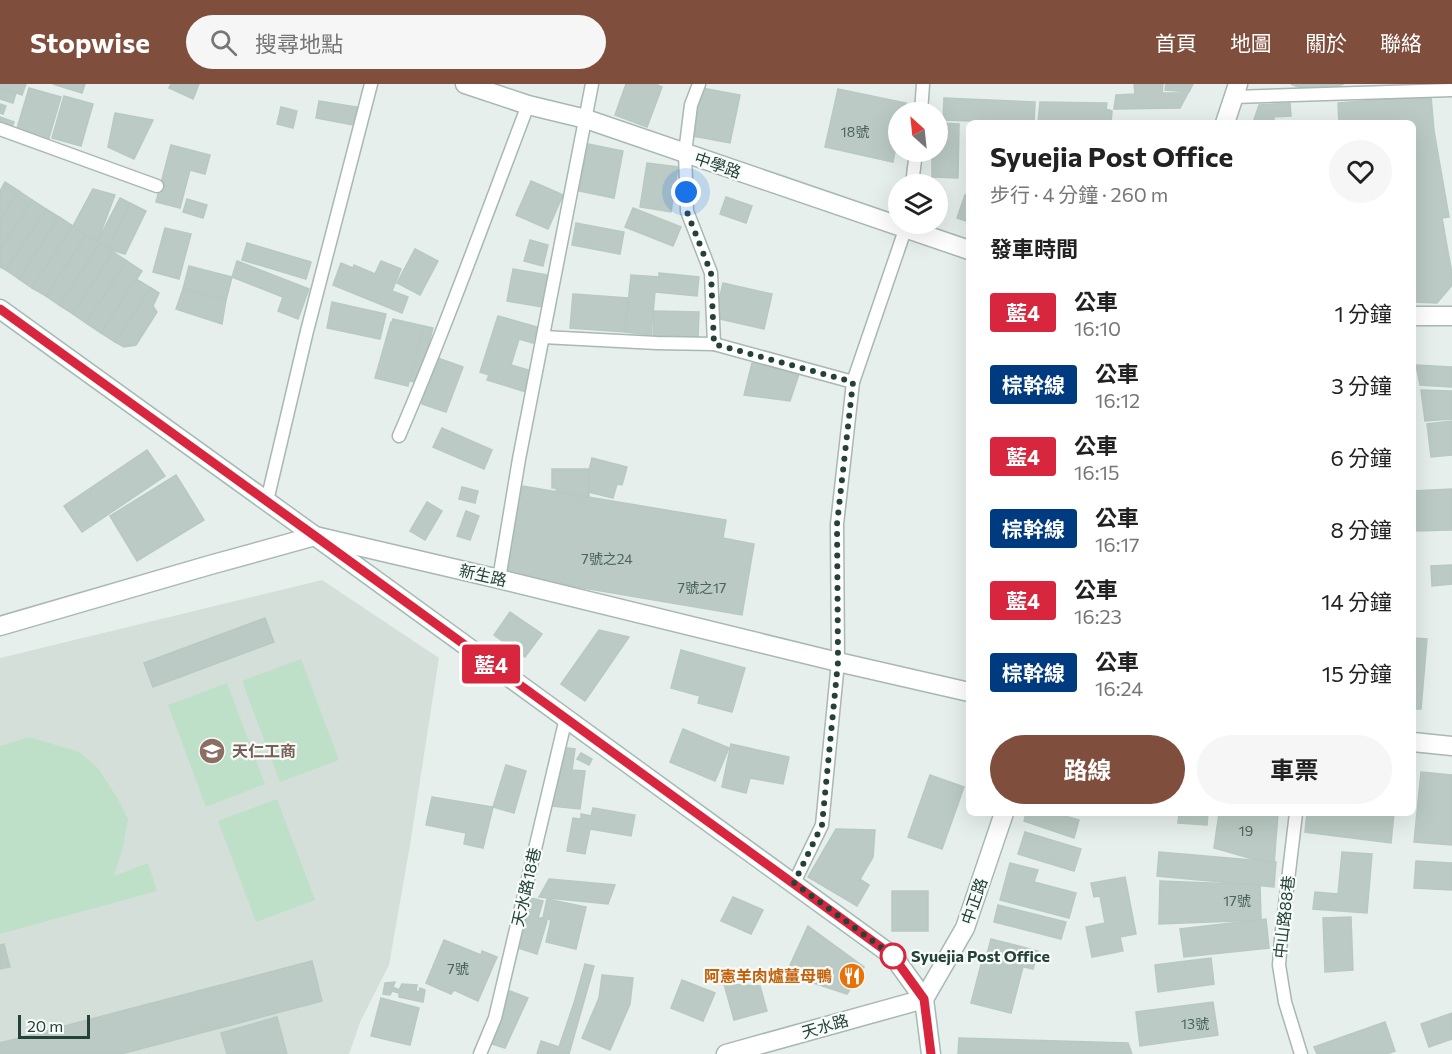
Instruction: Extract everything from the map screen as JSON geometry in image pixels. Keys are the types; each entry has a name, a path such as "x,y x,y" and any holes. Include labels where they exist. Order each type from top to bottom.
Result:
{"street":[{"name":"中學路","path":"465,84 528,105 586,119 888,220"},
{"path":"1226,120 1236,90"},
{"name":"中學路","path":"928,234 966,249"},
{"path":"0,309 893,956 924,999 931,1054"},
{"path":"1416,316 1452,316"},
{"name":"新生路","path":"0,626 315,536 966,691"},
{"path":"1416,742 1452,746"},
{"name":"中正路","path":"924,999 966,928 1003,816"},
{"name":"天水路","path":"726,1054 924,999"}],"lane":[{"path":"267,501 307,331 372,84"},
{"path":"500,579 519,459 592,84"},
{"path":"699,84 691,105 685,153 687,212 711,273 714,344"},
{"path":"922,102 923,84"},
{"path":"1236,90 1452,90"},
{"path":"399,436 423,381 528,105"},
{"path":"0,129 157,186"},
{"path":"794,883 822,825 838,662 837,524 853,382 904,234"},
{"path":"543,337 714,344 853,382"},
{"name":"天水路18巷","path":"480,1054 495,1018 566,718"},
{"name":"中山路88巷","path":"1296,816 1279,966 1285,1002 1301,1054"}],"shaded area":[{"name":"天仁工商","path":"322,580 439,658 389,965 361,1020 349,1054 0,1054 0,658"}],"green space":[{"path":"301,659 339,760 280,782 242,681"},
{"path":"227,683 265,784 206,807 168,705"},
{"path":"29,737 79,752 98,768 128,819 122,851 114,876 148,863 157,891 0,934 0,746"},
{"path":"277,799 315,900 256,922 218,821"}],"building":[{"path":"0,84 26,84 22,95 0,87"},
{"path":"53,84 85,84 82,93"},
{"path":"171,84 199,84 193,99 169,88"},
{"path":"626,84 655,84 662,87 647,127 615,115"},
{"path":"1134,84 1163,84 1162,93 1188,93 1180,108 1114,109 1116,95 1135,94"},
{"path":"1166,84 1193,84 1189,92 1165,90"},
{"path":"1291,84 1344,84 1314,94"},
{"path":"0,88 16,93 13,103 0,99"},
{"path":"29,88 61,97 48,141 16,132"},
{"path":"702,88 740,95 730,143 692,136"},
{"path":"838,89 901,102 888,102 888,161 825,147"},
{"path":"64,96 93,104 81,146 52,138"},
{"path":"1431,96 1434,131 1449,217 1442,218 1452,274 1452,285 1437,303 1416,302 1416,120 1339,120 1338,103"},
{"path":"944,98 1035,102 1034,120 948,120 948,102 944,102"},
{"path":"319,101 357,107 354,125 316,118"},
{"path":"1040,102 1107,103 1106,109 1112,111 1111,120 1038,120"},
{"path":"1290,103 1291,116 1273,117 1274,120 1254,120 1259,105"},
{"path":"0,104 6,106 3,114 0,113"},
{"path":"281,107 297,111 293,128 277,124"},
{"path":"115,113 153,120 134,159 108,147"},
{"path":"0,117 14,122 11,130 0,126"},
{"path":"948,123 959,124 958,178 948,178 948,174 932,174 932,162 948,162"},
{"path":"588,144 623,151 614,198 579,191"},
{"path":"171,145 210,155 205,174 190,170 180,208 156,202"},
{"path":"647,163 678,167 671,212 640,207"},
{"path":"531,181 563,195 548,229 516,215"},
{"path":"5,182 19,191 0,220 0,191"},
{"path":"93,189 115,195 97,242 73,226"},
{"path":"19,191 32,200 0,250 0,220"},
{"path":"965,195 966,195 966,221 957,218"},
{"path":"726,197 752,206 746,223 720,214"},
{"path":"120,198 130,203 108,249 97,242"},
{"path":"187,199 207,205 203,218 183,212"},
{"path":"32,200 46,209 6,270 0,267 0,250"},
{"path":"130,203 146,211 125,254 108,249"},
{"path":"633,208 681,227 673,246 625,227"},
{"path":"46,209 59,217 19,279 6,270"},
{"path":"59,217 73,226 32,288 19,279"},
{"path":"576,223 624,232 620,254 572,245"},
{"path":"73,226 86,235 46,296 32,288"},
{"path":"165,228 191,234 179,279 153,272"},
{"path":"86,235 100,243 59,305 46,296"},
{"path":"530,240 548,245 543,266 524,261"},
{"path":"100,243 113,252 73,314 59,305"},
{"path":"247,243 311,262 306,279 242,260"},
{"path":"415,249 438,261 420,295 397,283"},
{"path":"113,252 127,261 86,323 73,314"},
{"path":"127,261 142,271 101,333 86,323"},
{"path":"237,261 309,289 298,319 278,311 283,297 232,277"},
{"path":"381,261 401,269 392,291 408,297 402,313 333,285 341,263 353,268 354,265 375,274"},
{"path":"189,266 232,277 226,300 183,289"},
{"path":"513,269 548,275 542,307 507,301"},
{"path":"659,273 699,277 697,296 655,292 651,335 625,332 631,275 659,277"},
{"path":"136,279 151,288 115,342 101,333"},
{"path":"723,283 772,294 764,329 715,318"},
{"path":"151,288 159,293 153,306 157,312 136,345 124,347 115,342"},
{"path":"183,289 226,300 222,324 176,309"},
{"path":"573,294 628,298 625,332 570,328"},
{"path":"332,302 386,314 380,339 327,328"},
{"path":"654,311 699,312 698,339 653,338"},
{"path":"498,316 537,327 533,343 519,339 511,365 532,371 526,392 487,380 489,375 480,372"},
{"path":"393,319 433,328 418,383 379,373"},
{"path":"391,322 423,330 408,386 375,378"},
{"path":"432,356 463,367 446,412 422,404 423,381"},
{"path":"752,363 800,371 790,401 744,395"},
{"path":"1416,365 1452,367 1452,387 1420,385"},
{"path":"1421,390 1452,391 1452,419 1425,421"},
{"path":"1452,421 1452,455 1431,457 1427,424"},
{"path":"442,428 492,450 484,469 433,447"},
{"path":"147,450 165,476 82,532 64,506"},
{"path":"592,458 627,467 622,485 617,484 613,498 584,491"},
{"path":"552,469 589,469 589,501 557,501 556,488 552,488"},
{"path":"176,475 204,520 137,561 110,516"},
{"path":"516,485 726,520 723,538 754,544 742,615 500,574"},
{"path":"462,487 478,491 475,503 459,499"},
{"path":"1452,489 1452,530 1416,531 1416,491"},
{"path":"427,502 442,511 425,540 410,531"},
{"path":"466,511 479,516 470,540 457,536"},
{"path":"1452,565 1452,584 1432,586 1431,566"},
{"path":"510,612 542,634 525,657 494,635"},
{"path":"265,618 274,642 153,687 144,663"},
{"path":"599,630 629,637 585,701 561,684"},
{"path":"1416,638 1427,639 1421,709 1416,709"},
{"path":"681,650 745,668 732,712 698,703 700,696 671,688"},
{"path":"683,729 729,748 715,781 670,762"},
{"path":"731,744 789,757 783,784 750,778 746,793 722,787"},
{"path":"559,747 575,749 572,770 585,771 580,809 552,806"},
{"path":"581,753 592,759 589,765 577,759"},
{"path":"506,765 526,771 514,813 493,807"},
{"path":"1421,772 1452,775 1452,845 1414,842"},
{"path":"930,775 964,787 942,849 908,837"},
{"path":"432,797 493,807 483,848 464,844 466,833 426,825"},
{"path":"593,808 635,815 631,836 590,829 585,854 567,851 573,818 581,819 581,814 591,816"},
{"path":"1025,816 1065,816 1079,820 1074,838 1024,821"},
{"path":"1179,816 1208,816 1207,825 1178,823"},
{"path":"1219,816 1278,816 1274,865 1214,848"},
{"path":"1307,816 1394,816 1391,843 1305,832"},
{"path":"836,829 875,830 873,857 860,879 869,885 857,906 808,877"},
{"path":"1025,832 1081,849 1074,871 1018,854"},
{"path":"1159,852 1276,862 1274,887 1157,876"},
{"path":"1342,852 1372,854 1367,913 1313,909 1315,892 1338,894"},
{"path":"1416,861 1452,863 1452,890 1414,888"},
{"path":"1010,863 1038,870 1034,882 1076,893 1069,918 1000,900"},
{"path":"1125,877 1136,934 1120,937 1123,951 1092,957 1086,927 1105,923 1100,896 1094,897 1091,883"},
{"path":"549,879 615,885 608,904 539,897"},
{"path":"1160,881 1260,885 1261,920 1159,924"},
{"path":"892,891 928,891 928,931 892,931"},
{"path":"520,895 543,901 538,918 547,921 537,954 506,944"},
{"path":"733,897 763,910 751,934 721,921"},
{"path":"547,899 586,907 576,949 546,942 551,920 543,918"},
{"path":"998,905 1066,922 1061,939 994,922"},
{"path":"1351,917 1353,970 1325,972 1323,918"},
{"path":"1266,919 1269,948 1184,957 1180,929"},
{"path":"808,926 864,967 847,994 786,974"},
{"path":"991,939 1038,951 1033,969 986,958"},
{"path":"444,940 481,955 482,951 497,957 478,1001 454,990 451,994 426,983"},
{"path":"4,944 10,967 0,969 0,945"},
{"path":"983,957 1023,967 1011,1013 971,1003"},
{"path":"1211,958 1214,984 1158,992 1155,965"},
{"path":"312,961 322,1001 121,1054 0,1054 0,1043"},
{"path":"585,964 594,966 569,1054 537,1054 541,1041 559,1047"},
{"path":"602,975 633,978 630,1004 610,1050 582,1038 599,998"},
{"path":"682,980 715,993 703,1021 671,1008"},
{"path":"395,982 393,987 399,990 402,984 417,985 416,991 419,992 420,988 425,990 423,1002 399,997 399,993 392,991 390,995 383,994 385,983"},
{"path":"724,984 760,986 767,1011 734,1020"},
{"path":"510,991 528,998 505,1048 489,1043"},
{"path":"381,998 419,1008 410,1045 371,1036"},
{"path":"1213,1002 1218,1035 1140,1046 1136,1012"},
{"path":"1452,1013 1452,1039 1429,1047 1421,1024"},
{"path":"277,1017 287,1054 227,1054 221,1033"},
{"path":"1385,1022 1395,1051 1387,1054 1317,1054 1314,1047"},
{"path":"959,1038 1128,1043 1132,1054 958,1054"}],"bus line":[{"name":"藍4","path":"0,309 893,956 924,999 931,1054"}],"place":[{"name":"天仁工商","path":"212,751"},
{"name":"Syuejia Post Office","path":"893,956"},
{"name":"阿憲羊肉爐薑母鴨","path":"852,976"}],"route":[{"path":"686,192 687,212 711,273 714,344 853,382 837,524 838,662 822,825 794,883 893,956"}]}
